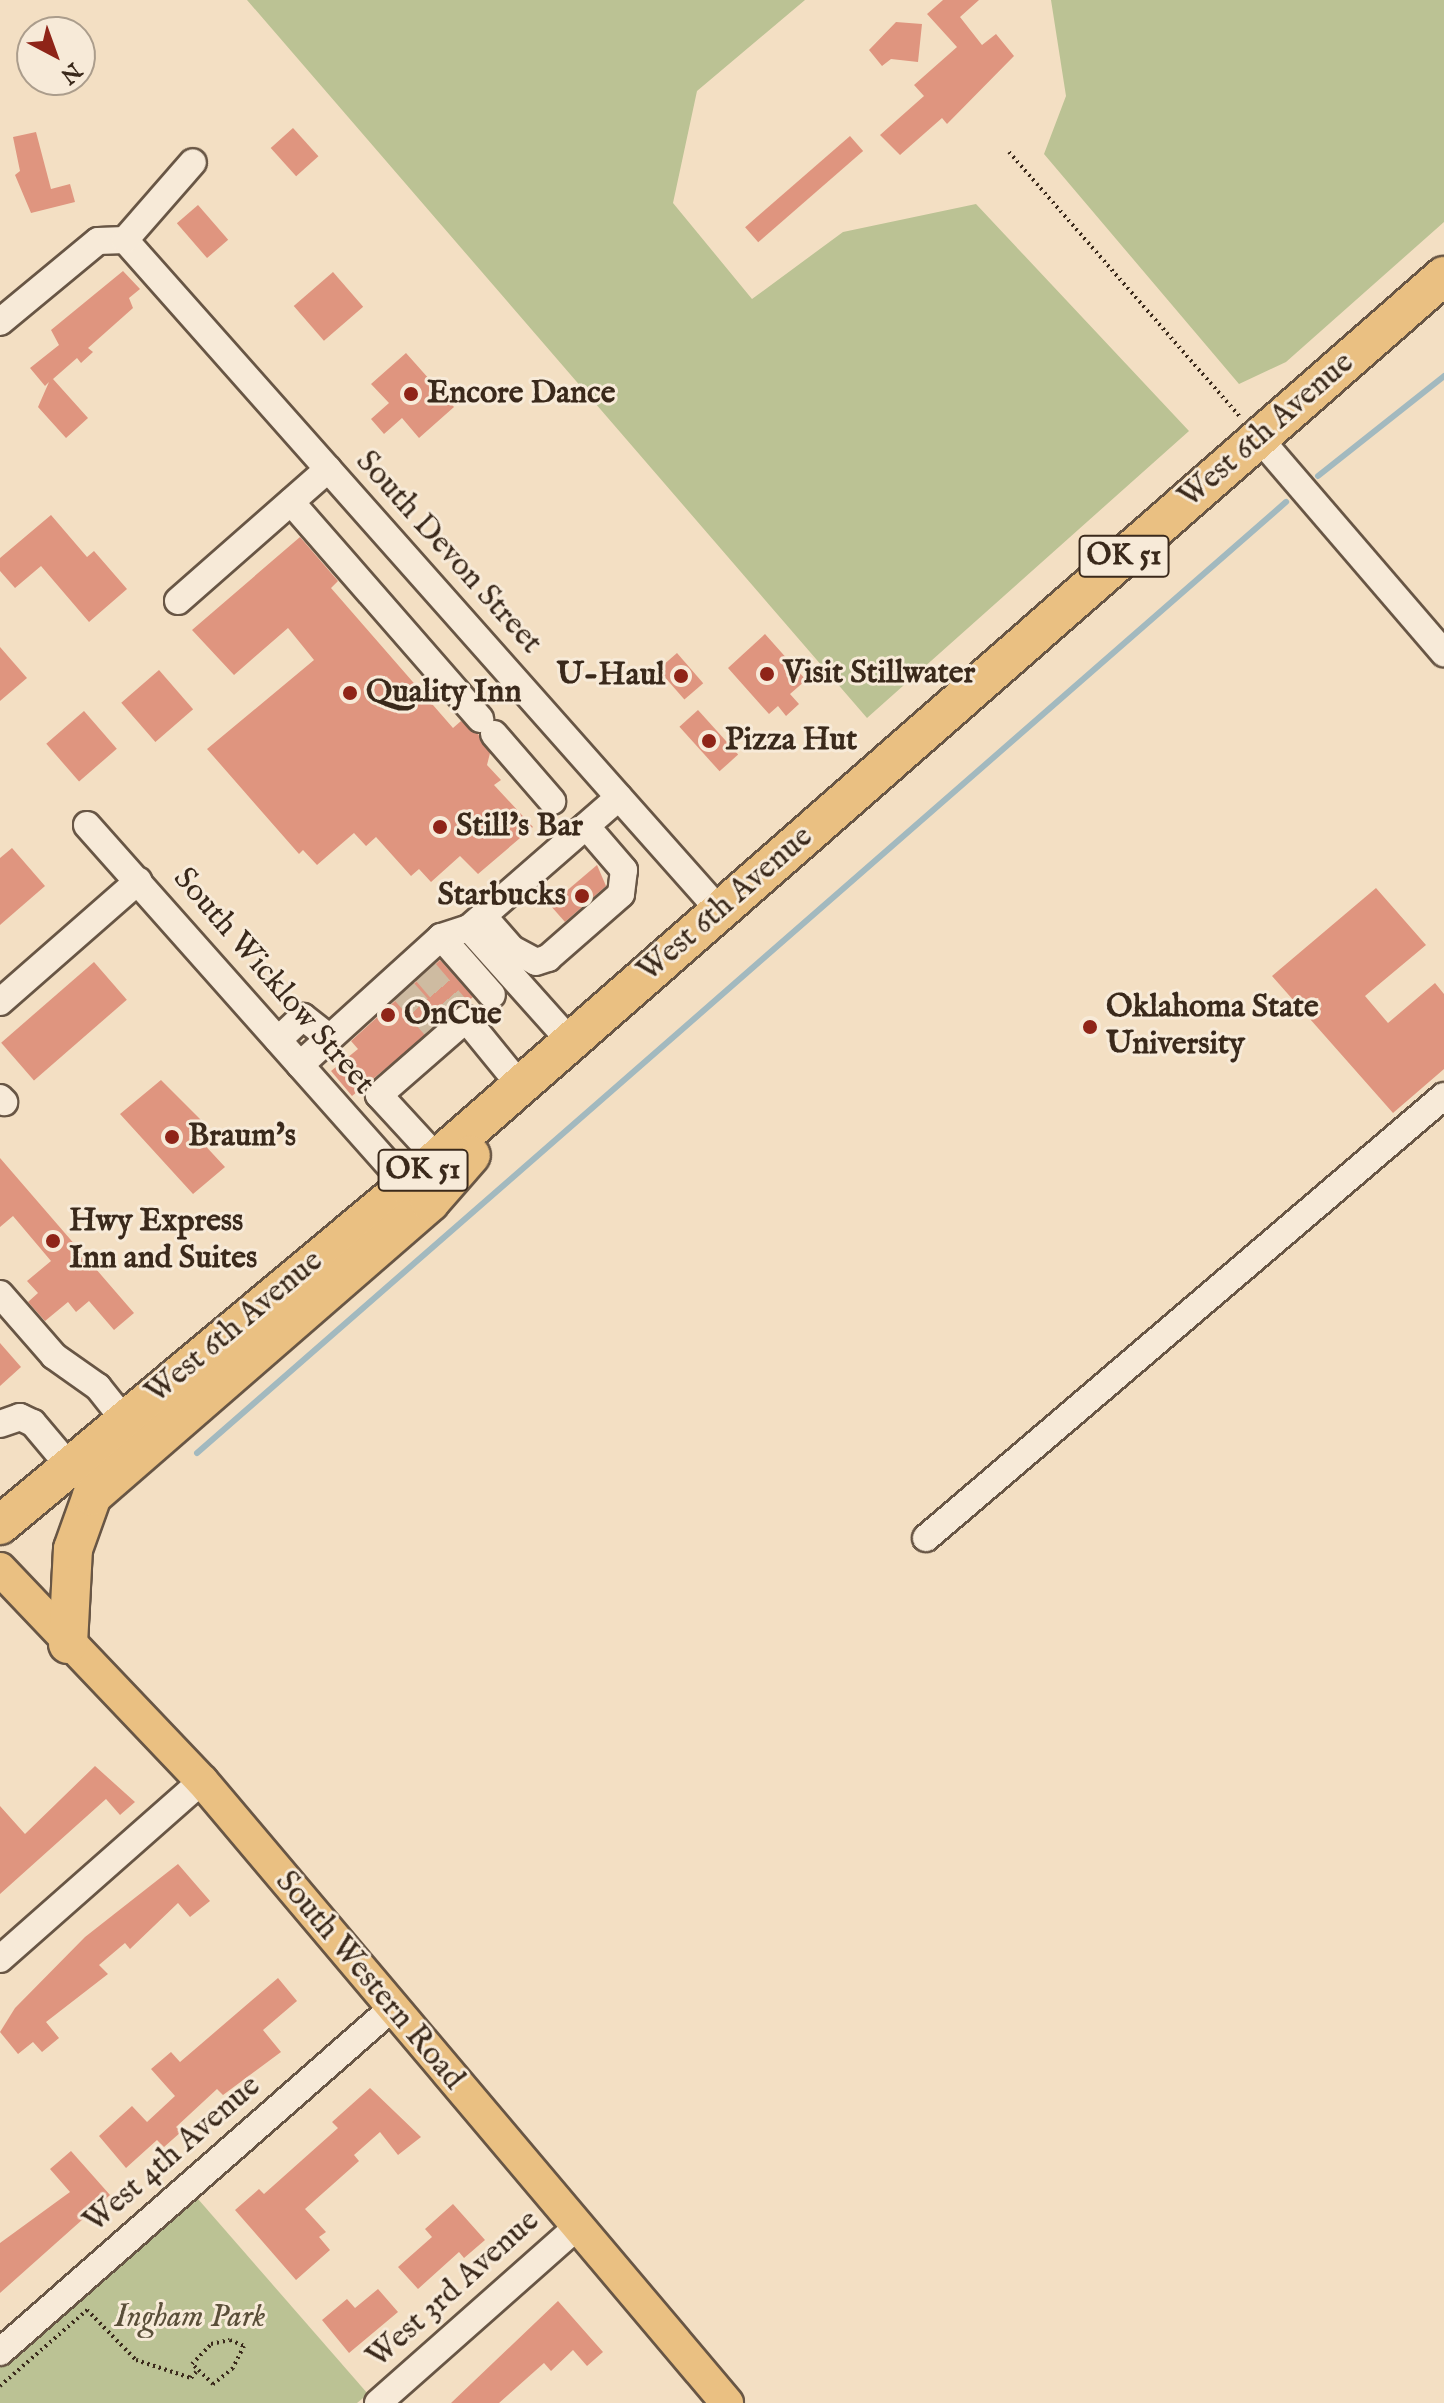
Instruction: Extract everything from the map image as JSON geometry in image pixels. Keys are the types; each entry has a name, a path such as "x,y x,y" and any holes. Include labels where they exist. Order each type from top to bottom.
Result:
{"highway":[{"name":"West 6th Avenue","path":"0,1525 407,1185 1444,276"},
{"path":"68,1644 73,1549 92,1496 430,1202 570,1041"}],"main road":[{"name":"South Western Road","path":"0,1569 68,1644 202,1781 391,2009 727,2403"}],"street":[{"path":"0,322 98,241 125,240 193,162"},
{"name":"South Devon Street","path":"125,240 720,911"},
{"path":"1259,438 1444,653"},
{"path":"178,601 328,469"},
{"path":"291,502 552,801"},
{"path":"300,1065 398,984 441,937 476,922 619,797"},
{"name":"South Wicklow Street","path":"87,825 407,1185"},
{"path":"476,922 525,959 548,958 626,883 624,870 586,826"},
{"path":"0,1002 138,881"},
{"path":"476,922 513,976 570,1041"},
{"path":"441,937 492,995"},
{"path":"353,1125 440,1033 513,976"},
{"path":"462,1014 519,1084"},
{"path":"278,1040 303,1017 330,1038"},
{"path":"379,1095 437,1158"},
{"path":"926,1538 1444,1096"},
{"path":"0,1294 54,1356 98,1387 125,1421"},
{"path":"0,1424 20,1417 33,1423 70,1467"},
{"path":"0,1959 202,1781"},
{"name":"West 4th Avenue","path":"0,2352 391,2009"},
{"name":"West 3rd Avenue","path":"378,2403 576,2228"}],"path":[{"path":"1009,152 1259,438"},
{"path":"0,2386 87,2310 136,2360 191,2378 196,2372"},
{"path":"230,2340 244,2346 233,2368 213,2384 196,2372 192,2364 211,2344 230,2340"}],"green space":[{"path":"247,0 805,0 697,91 673,203 752,299 843,232 976,204 1189,431 867,718"},
{"path":"1051,0 1444,0 1444,222 1286,362 1239,384 1044,154 1066,96"},
{"name":"Ingham Park","path":"198,2199 368,2394 357,2403 0,2403 0,2367"}],"building":[{"path":"943,0 979,0 960,17 982,45 996,34 1014,56 947,124 942,118 900,155 880,135 924,96 914,85 957,47 927,14"},
{"path":"896,22 922,24 918,62 891,59 882,66 869,50"},
{"path":"293,128 318,156 296,176 271,148"},
{"path":"36,132 51,189 70,184 75,202 31,213 15,175 20,171 13,137"},
{"path":"850,136 863,151 758,242 745,227"},
{"path":"198,205 228,240 207,258 177,223"},
{"path":"123,271 140,289 129,298 133,308 88,348 93,352 81,363 77,358 53,379 88,418 66,438 38,407 49,382 45,386 30,368 59,345 51,330"},
{"path":"333,272 363,307 324,341 294,306"},
{"name":"Encore Dance","path":"406,353 454,407 419,438 402,418 384,434 371,419 389,403 371,384"},
{"path":"51,515 87,557 94,551 127,589 89,622 41,566 15,588 0,571 0,558"},
{"name":"Quality Inn","path":"300,537 338,581 331,588 453,728 461,721 478,734 490,753 487,765 501,780 494,785 533,827 478,874 460,856 431,882 419,869 411,876 376,837 366,846 354,833 317,865 303,850 299,854 207,749 314,660 288,628 234,675 192,630"},
{"name":"Visit Stillwater","path":"765,634 806,680 790,694 799,704 786,716 778,706 769,714 728,668"},
{"path":"0,647 27,678 0,701"},
{"name":"U-Haul","path":"677,653 703,683 684,700 658,669"},
{"path":"159,670 193,709 155,742 121,703"},
{"name":"Pizza Hut","path":"698,710 738,755 720,771 679,727"},
{"path":"84,711 117,749 79,782 46,744"},
{"path":"12,848 45,886 0,925 0,858"},
{"name":"Starbucks","path":"597,865 606,886 565,922 550,905"},
{"path":"1376,888 1426,945 1365,996 1388,1023 1435,983 1444,994 1444,1069 1393,1113 1272,976"},
{"path":"440,960 473,997 352,1096 331,1071 358,1049 351,1041"},
{"path":"94,962 127,1000 34,1080 1,1043"},
{"name":"Braum's","path":"161,1080 201,1120 206,1130 200,1140 225,1167 193,1194 120,1114"},
{"name":"Hwy Express Inn and Suites","path":"0,1158 134,1313 114,1330 89,1301 76,1312 68,1302 45,1321 28,1302 38,1293 27,1281 51,1261 13,1216 0,1227"},
{"path":"0,1343 21,1367 0,1386"},
{"path":"95,1766 135,1802 120,1815 106,1799 0,1894 0,1806 25,1834"},
{"path":"178,1864 210,1901 190,1917 178,1903 130,1949 125,1943 99,1965 108,1974 46,2022 59,2038 42,2052 33,2042 18,2054 0,2032 15,2008 85,1937"},
{"path":"278,1978 297,2001 263,2030 281,2052 223,2095 217,2089 176,2127 181,2132 164,2147 157,2140 126,2168 99,2136 132,2106 147,2122 175,2096 151,2069 171,2052 180,2062"},
{"path":"370,2088 421,2137 398,2155 380,2132 354,2155 359,2161 305,2209 326,2232 319,2237 330,2250 296,2280 235,2210 259,2189 264,2194 338,2128 332,2122"},
{"path":"71,2151 110,2195 0,2293 0,2243 70,2192 50,2169"},
{"path":"453,2204 485,2240 464,2258 459,2252 418,2289 398,2267 432,2237 425,2229"},
{"path":"378,2289 398,2312 349,2353 322,2320 347,2299 355,2308"},
{"path":"558,2301 603,2352 587,2366 573,2350 551,2371 544,2363 499,2403 451,2403"}],"waterway":[{"path":"1318,476 1444,376"},
{"path":"197,1453 1286,502"}],"tunnel":[{"path":"423,969 458,1010"},
{"path":"401,988 436,1028"}],"place":[{"name":"Encore Dance","path":"411,394"},
{"name":"Visit Stillwater","path":"767,674"},
{"name":"U-Haul","path":"681,676"},
{"name":"Quality Inn","path":"350,693"},
{"name":"Pizza Hut","path":"709,741"},
{"name":"Still's Bar","path":"440,827"},
{"name":"Starbucks","path":"582,896"},
{"name":"OnCue","path":"388,1015"},
{"name":"Oklahoma State University","path":"1090,1027"},
{"name":"Braum's","path":"172,1137"},
{"name":"Hwy Express Inn and Suites","path":"53,1241"}]}
